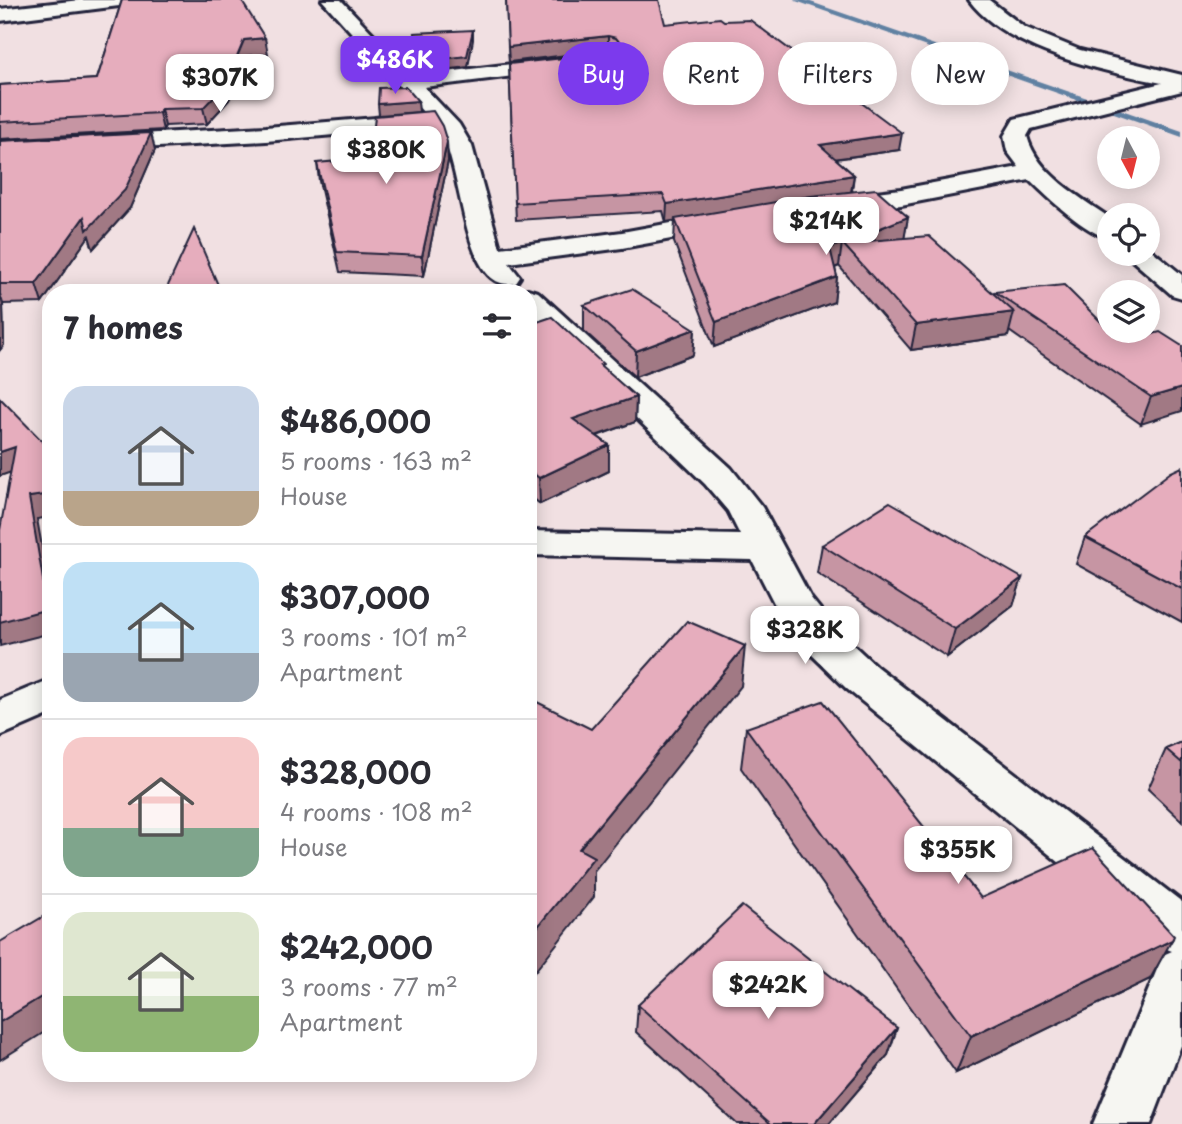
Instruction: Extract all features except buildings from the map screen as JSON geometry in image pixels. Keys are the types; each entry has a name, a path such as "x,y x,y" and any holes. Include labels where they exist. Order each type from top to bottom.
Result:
{"street":[{"path":"0,15 127,0"},
{"path":"331,0 442,119 463,146 484,248 497,268 514,284"},
{"path":"978,0 989,13 1064,51 1182,83"},
{"path":"407,83 558,65"},
{"path":"1097,221 1032,172 1013,140 1015,131 1021,124 1182,83"},
{"path":"0,149 267,134 442,119"},
{"path":"808,208 901,197 1032,172"},
{"path":"490,257 622,240 750,216"},
{"path":"1154,266 1182,289"},
{"path":"537,306 718,475 744,507 795,604 820,638 862,678 1182,932"},
{"path":"537,543 765,548"},
{"path":"0,719 42,699"},
{"path":"1122,1124 1182,972"}],"waterway":[{"path":"797,0 1182,134"}]}
